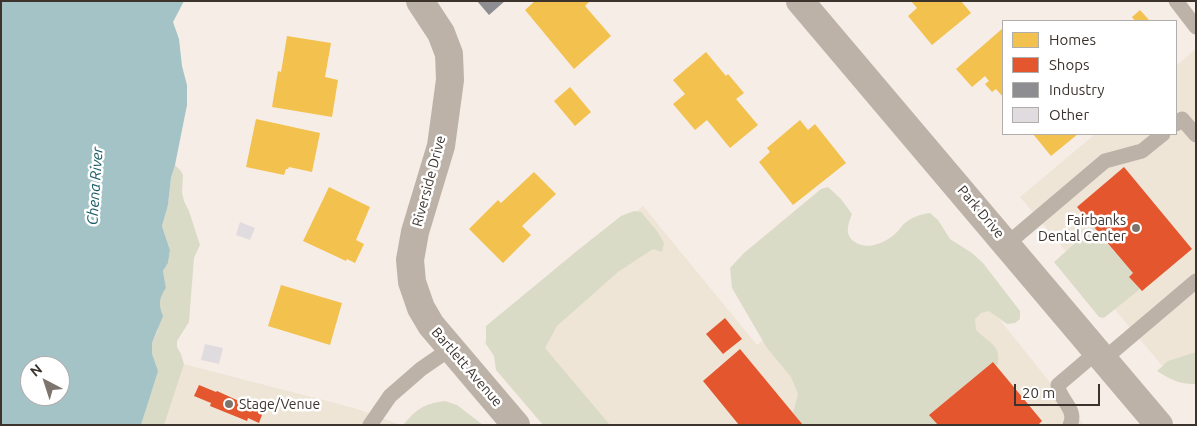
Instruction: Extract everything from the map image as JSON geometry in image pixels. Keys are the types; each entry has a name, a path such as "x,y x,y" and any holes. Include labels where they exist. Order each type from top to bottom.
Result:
{"street":[{"name":"Riverside Drive","path":"420,1 428,11 444,40 449,54 450,80 441,146 415,232 410,260 412,282 421,308"},
{"name":"Park Drive","path":"800,1 1159,425"},
{"name":"Bartlett Avenue","path":"421,308 431,325 450,349 516,425"}],"lane":[{"path":"1176,1 1196,27"},
{"path":"1177,123 1182,119 1196,136"},
{"path":"1007,244 1105,161 1142,151 1163,135"},
{"path":"1070,425 1072,420 1071,409 1058,392 1058,385 1101,355 1196,281"},
{"path":"370,425 390,396 421,369 450,349"}],"shaded area":[{"path":"1196,49 1196,364 1175,381 1020,197 1094,135 1177,135 1177,65"},
{"path":"643,206 757,345 917,216 1084,425 556,425 484,342"},
{"path":"172,361 354,408 401,425 154,425"}],"green space":[{"path":"175,165 183,175 182,192 184,201 200,245 194,258 189,322 177,341 177,347 184,364 164,425 141,425 145,411 152,343 158,330 159,297 166,288 163,271 168,263 170,250 162,226"},
{"path":"828,187 841,199 852,214 848,225 848,233 860,245 866,246 883,242 893,236 911,219 930,213 938,220 950,239 972,253 983,263 1020,311 1020,319 1015,323 1007,324 989,311 981,313 975,319 976,330 994,345 996,349 998,354 997,366 993,362 930,414 938,425 803,425 793,413 798,394 791,377 767,348 732,288 730,268 744,253 821,189"},
{"path":"634,211 641,212 657,231 664,243 662,252 653,249 618,272 557,326 545,348 610,425 543,425 496,370 494,356 486,344 486,326 621,216"},
{"path":"1093,227 1133,273 1129,277 1140,289 1104,318 1099,317 1054,262"},
{"path":"1196,352 1196,384 1185,384 1175,381 1157,371 1168,361"},
{"path":"445,401 457,405 483,425 403,425 421,408"}],"water":[{"name":"Chena River","path":"1,1 184,1 173,22 179,39 182,66 187,85 187,105 171,178 168,205 162,226 170,250 168,263 163,271 166,288 161,298 160,308 163,316 152,343 152,354 158,371 141,425 1,425"}],"building: Homes":[{"path":"535,1 590,1 585,6 611,36 574,69 525,10"},
{"path":"911,1 961,1 971,13 932,45 908,16 917,8"},
{"path":"1140,10 1149,20 1134,20 1132,17"},
{"path":"1002,29 1002,96 996,89 992,92 985,84 989,81 985,76 972,87 956,69"},
{"path":"287,36 331,43 325,77 338,80 332,117 272,107 278,71 281,72"},
{"path":"706,52 726,76 728,74 744,93 736,99 758,125 730,148 707,120 695,130 673,104 685,94 673,80"},
{"path":"570,87 591,112 575,126 554,101"},
{"path":"256,119 320,133 312,172 289,167 284,175 246,167"},
{"path":"800,120 808,130 815,124 846,163 793,205 759,162 770,152 767,148"},
{"path":"1034,135 1077,135 1051,156"},
{"path":"534,172 556,194 522,226 531,235 503,263 469,229 498,200 501,203"},
{"path":"329,187 370,207 356,240 364,244 355,263 347,259 346,261 303,241"},
{"path":"281,285 342,303 330,345 268,326"}],"building: Shops":[{"name":"Fairbanks Dental Center","path":"1124,167 1192,249 1142,291 1129,277 1133,273 1077,207"},
{"path":"725,318 742,339 723,354 706,334"},
{"path":"740,349 803,425 739,425 703,381"},
{"path":"993,362 1042,421 1038,425 938,425 929,415"},
{"name":"Stage/Venue","path":"199,385 263,412 259,423 248,418 247,421 210,406 211,403 194,396"}],"building: Industry":[{"path":"477,1 505,1 489,15"}],"building: Other":[{"path":"240,222 255,228 250,240 236,235"},
{"path":"205,344 223,348 219,364 201,360"}],"place":[{"name":"Fairbanks Dental Center","path":"1136,228"},
{"name":"Stage/Venue","path":"229,404"}]}
